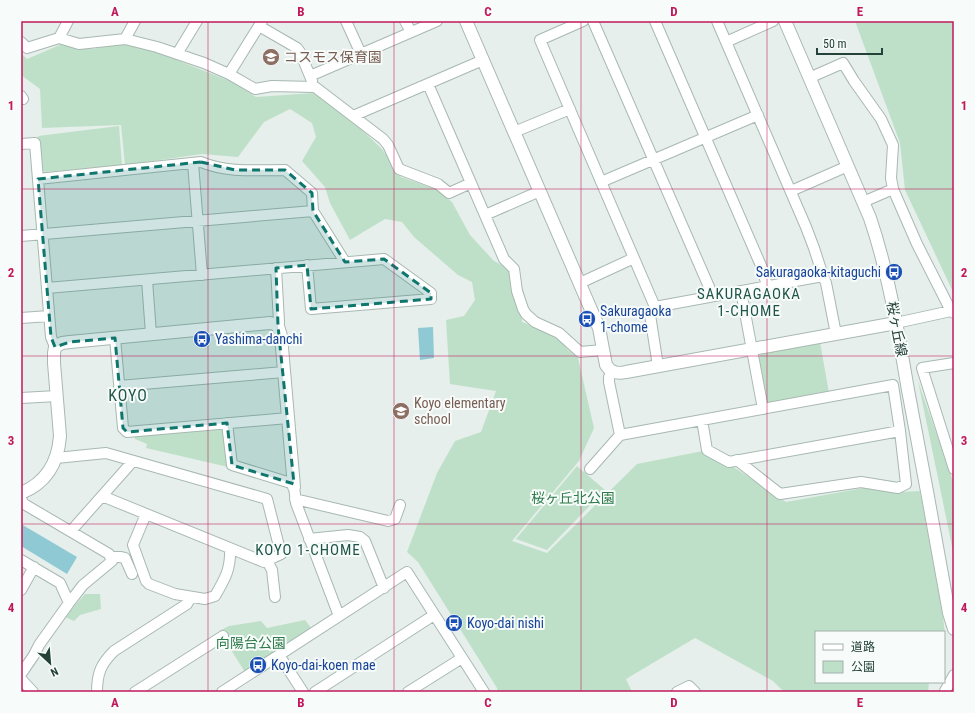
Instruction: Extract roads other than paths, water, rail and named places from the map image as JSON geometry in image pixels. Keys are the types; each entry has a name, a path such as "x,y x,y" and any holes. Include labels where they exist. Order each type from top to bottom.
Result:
{"street":[{"path":"58,38 68,21"},
{"path":"125,39 135,21"},
{"path":"177,54 198,21"},
{"path":"346,21 361,54"},
{"path":"405,21 411,32"},
{"path":"310,76 437,21"},
{"path":"466,21 599,328 606,365 612,372 618,374 953,312 917,244 893,189 891,178 893,145 881,119 843,63 809,78"},
{"path":"583,21 540,40 654,307 650,315 658,366"},
{"path":"593,21 713,296"},
{"path":"655,21 762,268 767,286"},
{"path":"717,21 812,241 826,283 836,334"},
{"path":"726,42 773,21"},
{"name":"桜ヶ丘線","path":"785,21 848,166 877,239 896,323 949,613 954,629"},
{"path":"229,74 260,23 297,48 315,86 383,139 399,169 438,184 449,193 471,183"},
{"path":"21,42 27,48 58,38 79,44 125,39 157,46 204,63 229,74 255,90 272,86 315,86"},
{"path":"353,116 483,60"},
{"path":"428,84 504,259 514,269 523,310 535,322 559,333 580,352 603,350"},
{"path":"514,132 570,109"},
{"path":"601,182 758,115"},
{"path":"21,144 35,143 51,337 55,347 54,363 60,436 56,458 47,474 34,487 21,494"},
{"path":"38,179 194,162 201,162 235,170 285,170 312,193 313,211 345,262"},
{"path":"194,162 202,275"},
{"path":"791,191 848,166"},
{"path":"863,202 893,189"},
{"path":"485,215 540,190"},
{"path":"21,236 313,211"},
{"path":"580,283 634,258"},
{"path":"47,288 307,265 384,259 431,293 431,299 310,309 307,265"},
{"path":"276,268 278,326 281,336 295,499 309,539 340,616"},
{"path":"654,307 823,276"},
{"path":"147,280 151,334"},
{"path":"741,291 763,409"},
{"path":"21,318 50,316"},
{"path":"55,347 62,343 151,334 270,323 278,326"},
{"path":"115,338 123,428 127,432 288,418"},
{"path":"954,362 922,368 954,470"},
{"path":"119,386 284,372"},
{"path":"612,372 609,377 609,382 620,435"},
{"path":"590,469 620,435 893,385 906,484 898,488 861,482 780,494 737,460"},
{"path":"21,398 57,396"},
{"path":"702,420 707,450 730,462 900,431"},
{"path":"227,423 232,465 294,486"},
{"path":"56,458 106,453 267,499 281,554 264,562 102,496"},
{"path":"71,531 133,461"},
{"path":"21,499 24,504 109,554 112,561 83,585 39,645 21,674"},
{"path":"295,499 388,521 395,519 400,505"},
{"path":"146,514 133,545 148,584 174,594 206,599 215,596 226,577 230,558 230,548"},
{"path":"309,539 348,535 360,537 365,541 384,588"},
{"path":"110,557 125,558 132,574"},
{"path":"21,560 60,583 69,603"},
{"path":"267,561 272,570 275,597"},
{"path":"21,590 34,568"},
{"path":"222,692 407,572 484,692"},
{"path":"97,692 98,676 102,666 114,651 187,604 191,597"},
{"path":"314,692 434,615"},
{"path":"135,692 223,636"},
{"path":"279,655 302,692"},
{"path":"408,692 462,658"},
{"path":"945,690 954,675"},
{"path":"21,678 33,692"},
{"path":"677,692 689,686 695,692"}],"water":[{"path":"433,327 434,358 420,360 418,328"},
{"path":"21,524 77,557 67,574 21,546"}],"place":[{"name":"コスモス保育園","path":"271,57"},
{"name":"Sakuragaoka-kitaguchi","path":"894,272"},
{"name":"Sakuragaoka 1-chome","path":"587,319"},
{"name":"Yashima-danchi","path":"202,339"},
{"name":"Koyo elementary school","path":"401,411"},
{"name":"Koyo-dai nishi","path":"454,623"},
{"name":"Koyo-dai-koen mae","path":"258,665"}],"district":[{"name":"SAKURAGAOKA 1-CHOME","path":"749,302"},
{"name":"KOYO","path":"128,395"},
{"name":"KOYO 1-CHOME","path":"308,550"}],"park label":[{"name":"桜ヶ丘北公園","path":"573,498"},
{"name":"向陽台公園","path":"251,643"}]}
